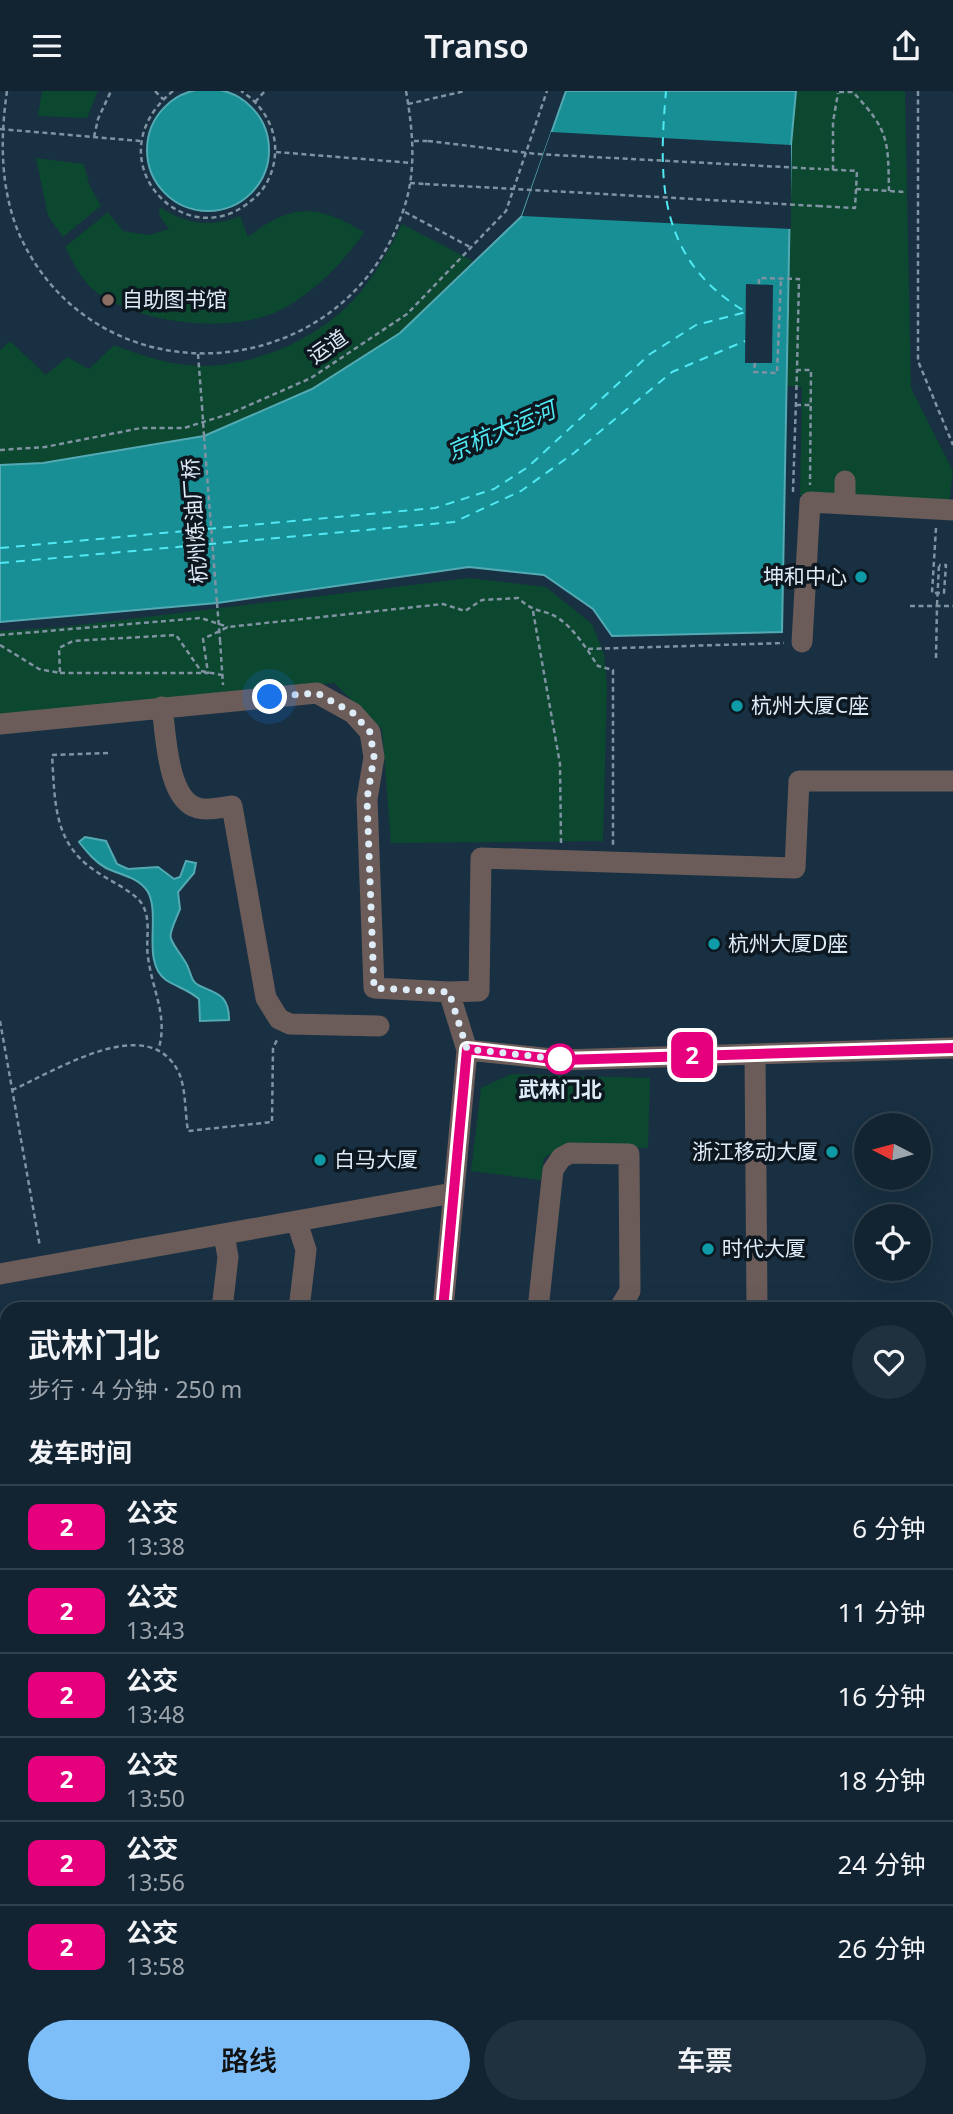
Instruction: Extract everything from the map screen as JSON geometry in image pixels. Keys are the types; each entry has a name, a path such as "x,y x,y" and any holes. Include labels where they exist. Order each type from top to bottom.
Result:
{"street":[{"path":"845,481 845,504"},
{"path":"796,643 810,502 945,509"},
{"path":"0,724 317,693 353,713 370,732 374,757 367,799 374,988 479,991 481,858 795,868 799,781 953,781"},
{"path":"162,707 173,782 183,798 198,808 232,806 266,998 279,1019 312,1026 379,1026"},
{"path":"444,1302 467,1049 449,992"},
{"path":"467,1049 562,1060 953,1048"},
{"path":"755,1054 757,1302"},
{"path":"539,1302 553,1170 561,1158 570,1153 629,1154 630,1291 623,1302"},
{"path":"0,1274 453,1193"},
{"path":"297,1221 306,1249 300,1302"},
{"path":"223,1235 228,1257 223,1302"}],"path":[{"path":"7,91 0,129 1,172 11,215 29,254 54,288 87,317 124,338 165,351 198,354 251,350 291,337 329,315 360,286 386,251 403,211 410,183 413,163 406,91"},
{"path":"94,137 98,119 111,91"},
{"path":"156,91 163,99"},
{"path":"173,91 146,121 140,141 141,163 155,192 181,212 202,218 224,216 252,200 271,174 276,152 273,132 265,113 241,91"},
{"path":"255,102 265,91"},
{"path":"408,104 464,91"},
{"name":"运道","path":"0,450 45,447 141,428 184,428 241,409 311,378 407,314 506,211 547,91"},
{"path":"833,170 833,122 839,92 853,91 884,129 888,143 888,191"},
{"path":"918,91 918,361 953,445"},
{"path":"0,129 140,141"},
{"path":"410,183 855,208 857,171 537,154 412,141"},
{"path":"276,152 413,163"},
{"path":"856,189 905,192"},
{"path":"403,211 470,247"},
{"path":"759,284 759,278 799,279 795,405 811,405"},
{"path":"755,363 754,372 777,373 781,278"},
{"name":"杭州炼油厂桥","path":"198,354 224,701"},
{"path":"797,370 811,370 810,502"},
{"path":"936,658 937,605 939,565 946,565 944,593 932,593 945,509"},
{"path":"208,673 203,639 228,627 443,604 465,611 482,600 518,598 533,611 557,618 587,649 598,666 613,670 613,862"},
{"path":"910,606 953,606"},
{"path":"533,611 560,764 561,861"},
{"path":"0,635 201,618 228,627"},
{"path":"61,673 58,648 73,641 176,635 201,671 222,675"},
{"path":"587,649 796,643"},
{"path":"0,645 39,669 61,673 208,673"},
{"path":"108,753 52,755 56,812 65,839 77,858 141,902 150,933 147,954 161,1009 163,1035 158,1051"},
{"path":"0,1021 44,1267"},
{"path":"12,1090 114,1045 151,1045 172,1062 180,1075 188,1131 272,1122 274,1048 285,1022"}],"shaded area":[{"path":"42,91 98,91 87,118 38,116"},
{"path":"796,91 905,91 911,388 953,471 949,501 800,495 802,387 786,386 791,145"},
{"path":"36,158 84,164 89,184 101,206 63,237 48,216"},
{"path":"160,207 179,217 199,222 219,222 240,216 248,237 278,218 305,211 333,216 364,232 330,273 288,306 245,321 192,323 141,313 118,305 99,294 83,279 65,247 108,212 123,231 149,235 169,229 159,215"},
{"path":"402,224 473,261 400,333 312,389 204,436 43,463 0,465 0,350 10,341 46,375 67,357 89,369 114,345 158,360 192,366 245,361 266,355 306,337 341,312 370,280"},
{"path":"470,578 546,587 592,624 604,654 607,686 603,841 391,843 382,729 334,683 0,717 0,631 63,627"},
{"path":"511,1074 650,1078 648,1148 563,1146 544,1158 541,1180 471,1171 481,1088"}],"water":[{"path":"208,89 231,94 251,107 264,127 269,150 264,173 251,193 231,206 208,211 185,206 165,193 152,173 147,150 152,127 165,107 185,94"},
{"name":"京杭大运河","path":"566,91 796,91 791,145 782,632 612,636 593,609 544,575 469,567 217,603 0,622 0,465 43,463 204,436 312,389 400,333 522,216"},
{"path":"85,837 106,841 117,864 128,869 158,867 174,879 180,877 186,861 196,863 194,873 178,892 180,909 172,928 172,942 186,963 194,982 218,994 225,1001 229,1020 200,1021 199,999 166,980 159,972 154,962 153,913 148,892 134,880 95,860 79,842"}],"pier":[{"path":"551,132 791,145 791,229 522,216"},
{"path":"746,284 773,285 772,363 745,363"}],"ferry route":[{"path":"0,548 435,508 494,489 528,467 650,354 696,325 746,312 717,291 695,268 680,243 670,216 663,157 666,91"},
{"path":"0,563 454,522 521,491 574,453 672,372 745,341"}],"bus line":[{"name":"2","path":"444,1302 467,1049 562,1060 953,1048"}],"place":[{"name":"自助图书馆","path":"108,300"},
{"name":"坤和中心","path":"861,577"},
{"name":"杭州大厦C座","path":"737,706"},
{"name":"杭州大厦D座","path":"714,944"},
{"name":"武林门北","path":"560,1059"},
{"name":"浙江移动大厦","path":"832,1152"},
{"name":"白马大厦","path":"320,1160"},
{"name":"时代大厦","path":"708,1249"}],"route":[{"path":"270,697 317,693 353,713 370,732 374,757 367,799 374,988 449,992 467,1049 562,1060 560,1059"}]}
